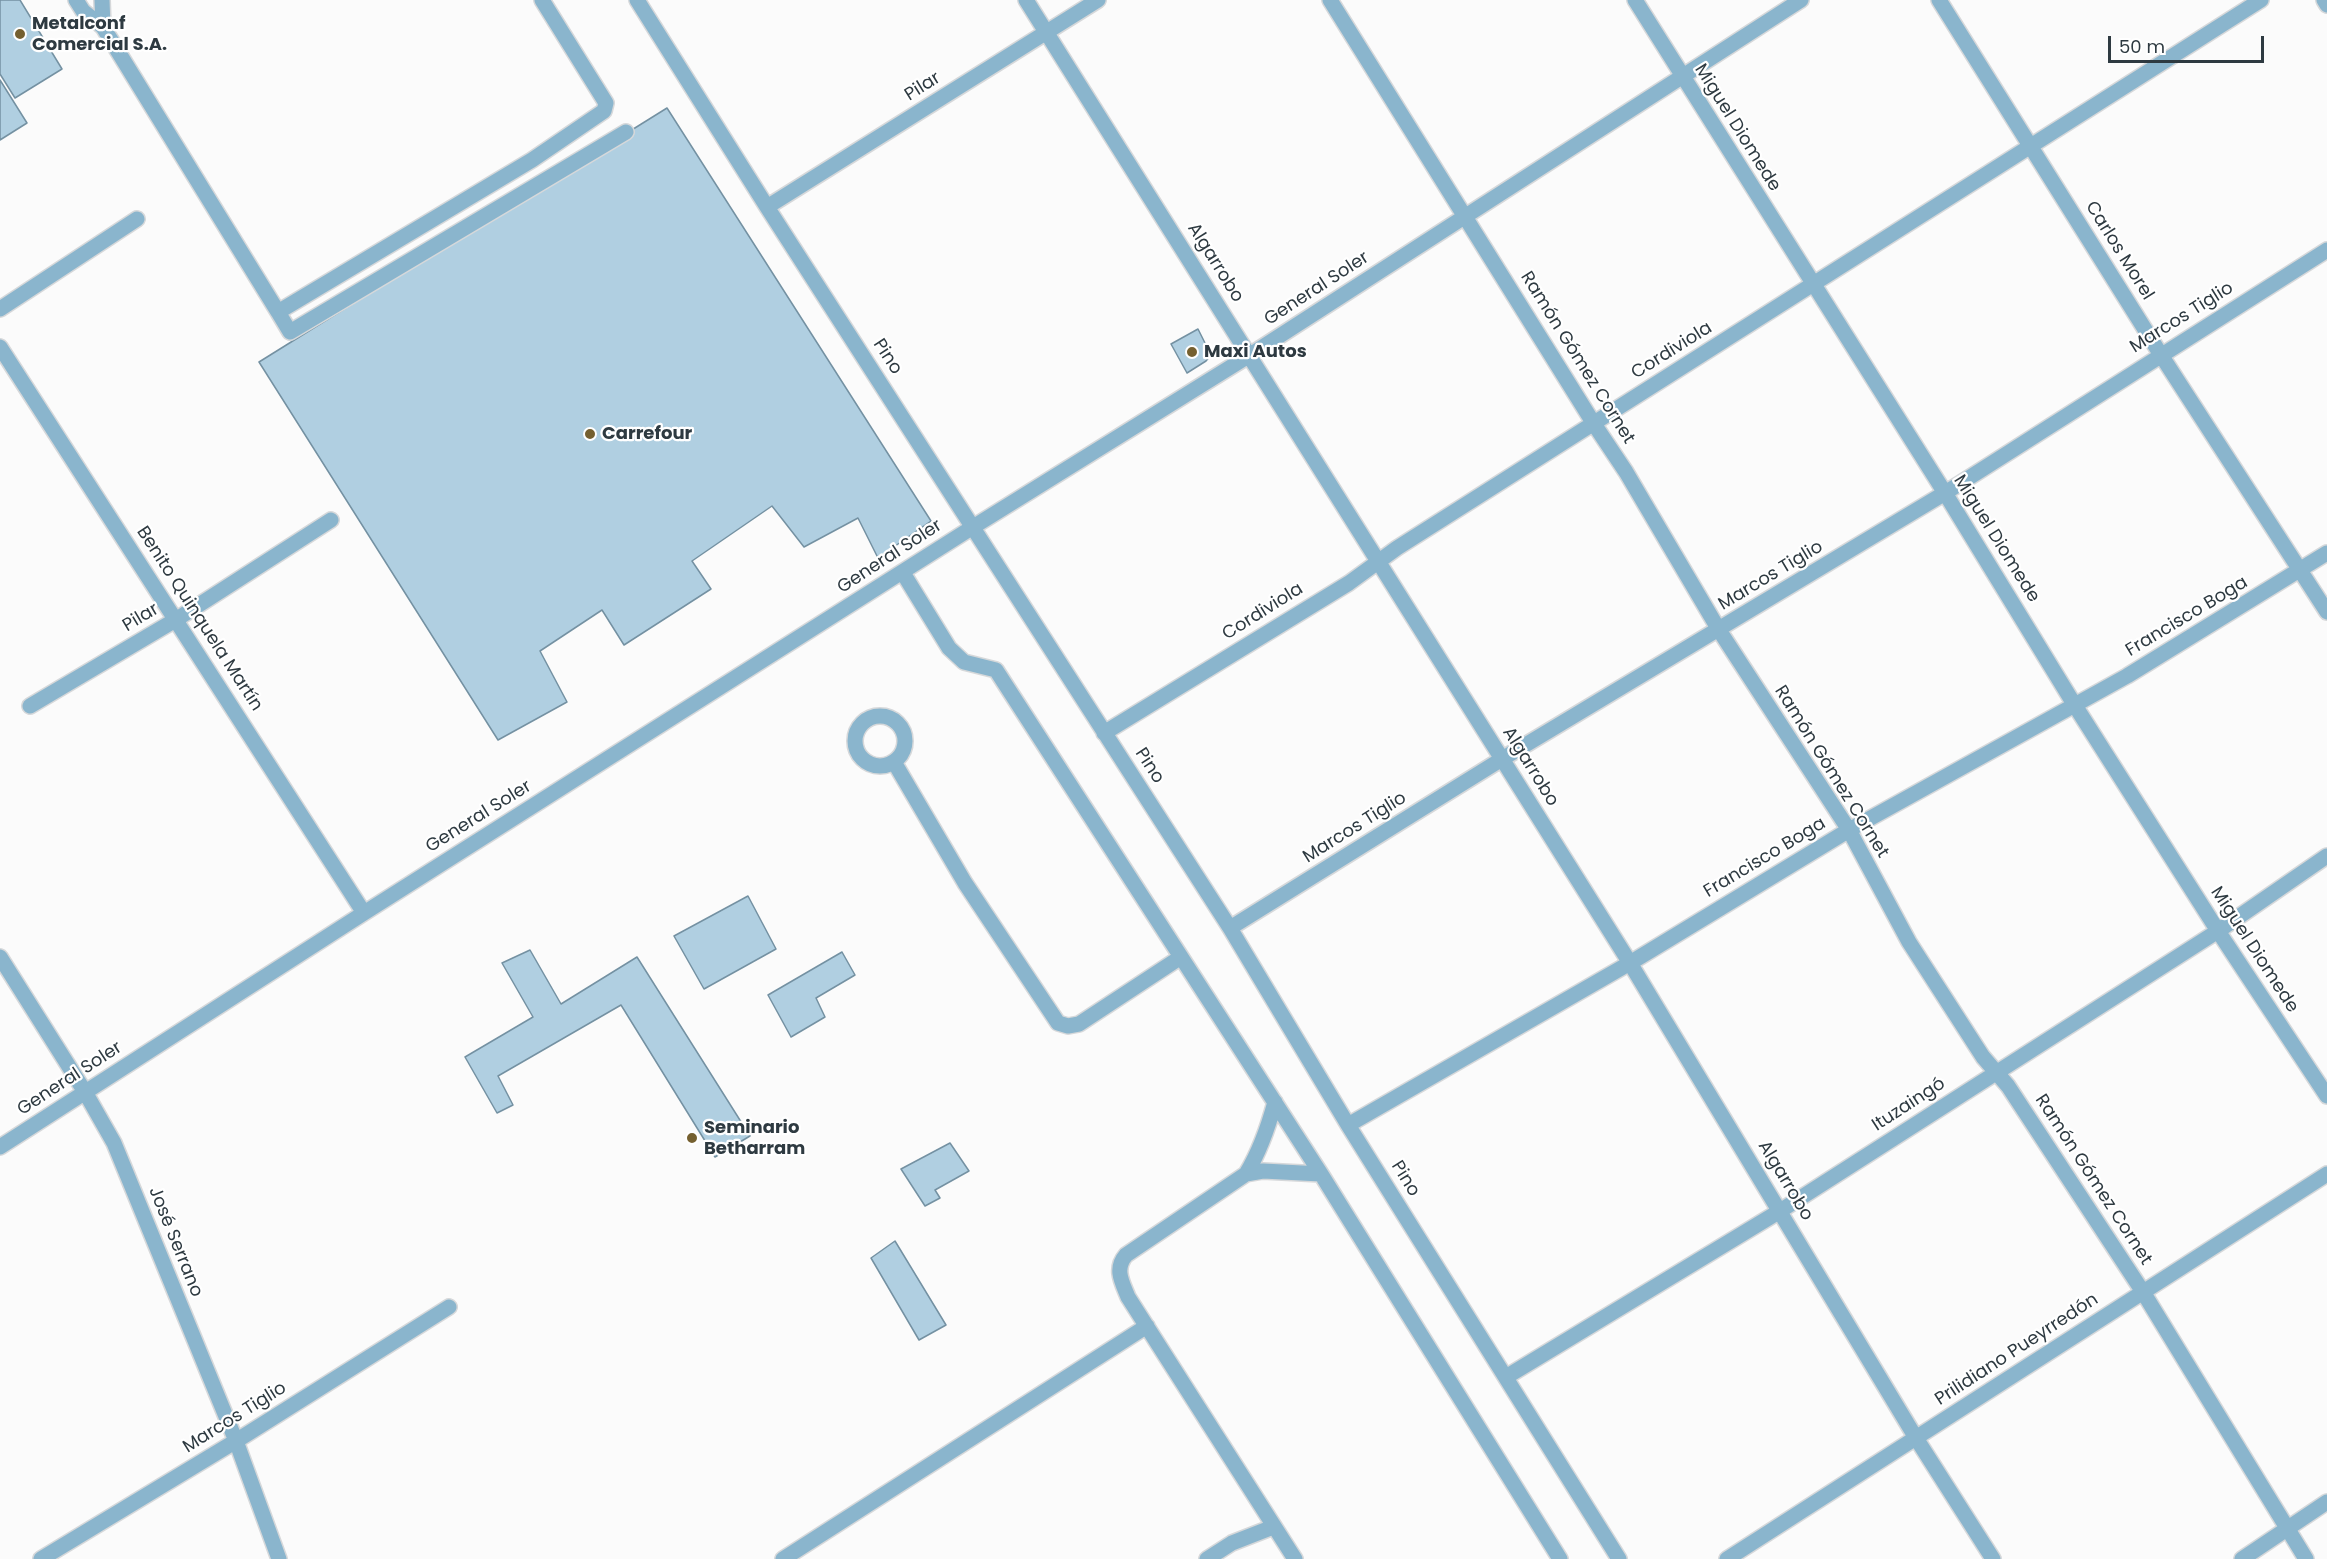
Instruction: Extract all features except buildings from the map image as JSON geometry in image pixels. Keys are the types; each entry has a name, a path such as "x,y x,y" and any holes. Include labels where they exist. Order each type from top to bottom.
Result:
{"street":[{"path":"76,0 83,11 103,27 290,332 626,132"},
{"path":"102,0 103,27"},
{"path":"278,312 532,160 604,111 606,103 542,0"},
{"name":"Pino","path":"637,0 767,207 1230,928 1348,1125 1619,1559"},
{"name":"Algarrobo","path":"1026,0 1630,963 1916,1438 1994,1559"},
{"name":"Pilar","path":"767,207 1098,0"},
{"name":"Ramón Gómez Cornet","path":"1330,0 1626,472 1719,630 1849,830 1909,942 1983,1057 2008,1086 2143,1292 2306,1559"},
{"name":"Miguel Diomede","path":"1635,0 1812,285 1945,493 2074,704 2218,931 2327,1096"},
{"name":"General Soler","path":"0,1147 973,527 1250,355 1801,0"},
{"name":"Carlos Morel","path":"1939,0 2161,355 2327,612"},
{"name":"Cordiviola","path":"1104,733 1378,563 1397,548 2261,0"},
{"path":"2324,0 2327,5"},
{"path":"0,309 137,219"},
{"name":"Marcos Tiglio","path":"1230,928 1502,759 1945,493 2327,250"},
{"name":"Benito Quinquela Martín","path":"0,347 364,913"},
{"name":"Pilar","path":"30,706 177,619 331,520"},
{"name":"Francisco Boga","path":"1348,1125 1630,963 1849,830 2127,676 2327,553"},
{"path":"903,573 949,648 964,662 996,670 1321,1174 1560,1559"},
{"path":"894,762 965,884 1058,1023 1068,1026 1079,1024 1181,957"},
{"name":"Ituzaingó","path":"1506,1377 1780,1211 2218,931 2327,856"},
{"name":"José Serrano","path":"0,957 86,1092 114,1143 236,1441 279,1559"},
{"path":"1275,1102 1257,1155 1246,1173 1126,1255 1121,1261 1118,1274 1128,1297 1146,1326 1295,1559"},
{"path":"1246,1173 1263,1171 1321,1174"},
{"name":"Prilidiano Pueyrredón","path":"1727,1559 2327,1174"},
{"name":"Marcos Tiglio","path":"41,1559 236,1441 449,1307"},
{"path":"783,1559 1146,1326"},
{"path":"2242,1559 2327,1502"},
{"path":"1207,1559 1232,1543 1273,1527"}],"place":[{"name":"Metalconf Comercial S.A.","path":"20,34"},
{"name":"Maxi Autos","path":"1192,352"},
{"name":"Carrefour","path":"590,434"},
{"name":"Seminario Betharram","path":"692,1138"}]}
